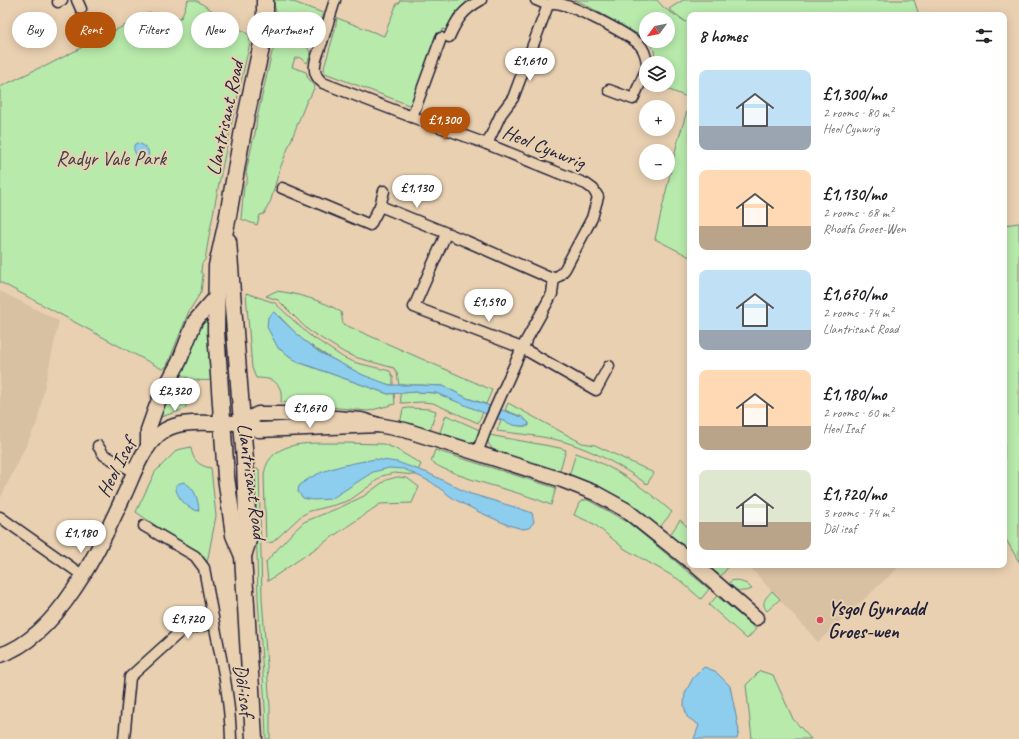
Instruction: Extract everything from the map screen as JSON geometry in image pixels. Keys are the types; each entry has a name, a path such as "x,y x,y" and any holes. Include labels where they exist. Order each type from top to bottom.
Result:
{"main road":[{"name":"Llantrisant Road","path":"265,0 265,12"},
{"name":"Llantrisant Road","path":"254,739 242,556 234,536 226,477 217,339 216,297 217,266 243,130 261,48"},
{"name":"Llantrisant Road","path":"227,220 245,461 248,540 242,556"}],"street":[{"name":"Heol Cynwrig","path":"326,29 335,0"},
{"path":"412,117 445,38 461,14 481,0"},
{"path":"536,0 551,4 564,5 589,15 639,44 646,56"},
{"path":"487,144 501,114 513,98 551,4"},
{"name":"Heol Cynwrig","path":"320,48 314,67 315,75 323,83 487,144 586,184 593,189 598,197 589,225 565,269 559,276 554,277"},
{"path":"609,90 633,99 639,86"},
{"path":"282,188 370,225 380,206 384,191"},
{"path":"380,206 466,241 550,278 554,277 552,294 522,348 477,453"},
{"path":"446,234 414,307 522,348 596,390 609,366"},
{"path":"148,447 148,430 160,397 179,362 195,320 216,297"},
{"name":"Heol Isaf","path":"0,656 22,645 40,630 65,601 99,549 148,447 164,430 174,426 192,423 241,423"},
{"path":"241,423 259,430 378,425 405,430 562,480 595,493 626,510 687,559"},
{"path":"98,446 104,455 135,472"},
{"path":"0,517 82,575"},
{"name":"Dôl isaf","path":"144,526 195,556 204,568 227,686 231,739"},
{"path":"698,568 756,618"},
{"path":"124,739 130,677 182,630 214,623"}],"shaded area":[{"path":"0,291 59,321 37,423 0,499"},
{"name":"Ysgol Gynradd Groes-wen","path":"751,568 898,568 818,642"}],"green space":[{"name":"Radyr Vale Park","path":"188,0 196,0 214,12 191,12 191,48 239,48 239,28 247,34 247,48 249,48 237,97 205,260 202,263 201,272 203,275 201,292 189,311 166,367 162,369 0,282 0,87 81,48 116,48 116,30 124,26 124,48 183,48 183,13"},
{"path":"274,0 288,0 320,12 276,12"},
{"path":"400,0 470,0 454,14 446,30 443,29 440,36 436,34 433,42 434,45 412,102 409,105 325,73 324,68 337,18 384,36 397,3 399,4"},
{"path":"574,0 657,0 664,8 670,12 639,12 639,35 584,4"},
{"path":"683,0 914,0 918,12 687,12 687,97 674,92 675,56 654,56 653,48 675,48 675,15 686,22 675,12 669,9"},
{"path":"275,48 308,48 310,51 310,55 307,63 299,57 295,58 292,67 306,72 308,78 315,86 307,100 279,171 271,200 264,214 260,215 257,225 241,219 244,186 247,180 246,173 272,52"},
{"path":"687,111 687,255 655,239 669,180 675,180 675,153"},
{"path":"1019,223 1019,562 1007,541 1007,225"},
{"path":"276,291 301,296 327,304 341,312 343,324 492,390 486,404 467,398 443,386 399,385 397,373 394,368 345,353 308,330 278,300 266,296"},
{"path":"246,293 275,303 308,334 344,358 357,363 390,371 393,377 393,385 374,380 321,352 303,340 279,316 278,348 298,362 388,394 394,393 395,404 368,411 281,402 279,386 268,379 256,378 252,368"},
{"path":"205,320 208,323 209,350 214,380 197,380 180,374"},
{"path":"177,380 185,386 188,392 185,409 158,418 170,392"},
{"path":"400,393 436,393 483,412 478,423 433,403 401,403"},
{"path":"508,403 582,443 595,445 654,473 647,484 608,460 565,442 531,435 497,431 501,420 520,426 529,426 529,423 522,417 505,410"},
{"path":"403,409 430,409 436,411 430,431 400,424"},
{"path":"446,415 482,431 477,441 471,444 439,435"},
{"path":"489,435 566,450 559,473 504,456 494,451 488,443"},
{"path":"307,443 383,444 394,448 421,464 416,475 394,473 382,476 350,500 310,511 301,516 273,542 266,543 264,474 268,462 275,454 284,448 295,445"},
{"path":"191,447 197,462 203,466 211,468 216,516 207,563 201,557 136,512 155,472 177,450"},
{"path":"435,450 556,488 551,505 528,496 470,479 441,467 431,461"},
{"path":"576,453 603,464 627,478 672,512 660,527 634,508 569,476"},
{"path":"255,469 259,469 262,598 270,707 270,739 266,739 258,598"},
{"path":"397,477 407,478 419,487 412,503 380,504 268,581 266,562 304,522 364,496 386,480"},
{"path":"583,500 588,500 629,523 709,589 701,599 678,579 625,549 594,524 574,515 579,503"},
{"path":"680,520 687,526 687,549 670,535"},
{"path":"710,568 727,568 720,577"},
{"path":"736,580 747,584 752,589 739,591 728,584 731,581"},
{"path":"772,591 780,599 767,611 764,603"},
{"path":"717,596 756,629 747,639 709,605"},
{"path":"760,671 773,675 793,719 811,739 752,739 746,685"}],"water":[{"path":"137,143 146,147 149,152 149,155 145,161 141,161 135,152 134,145"},
{"path":"274,312 302,339 319,352 363,375 390,385 443,386 467,398 522,417 529,423 528,426 513,425 436,393 417,392 388,394 298,362 278,348 267,327 268,317"},
{"path":"375,459 397,462 428,473 468,493 532,513 534,522 529,528 523,529 508,525 454,499 431,482 404,469 389,468 373,472 331,499 313,500 303,498 298,492 299,486 325,471"},
{"path":"184,482 194,491 198,502 199,511 191,508 183,502 177,494 176,485"},
{"path":"704,667 715,671 730,686 739,731 737,739 694,739 699,725 687,717 684,705 685,693 693,678"}],"place":[{"name":"Ysgol Gynradd Groes-wen","path":"820,620"}]}
